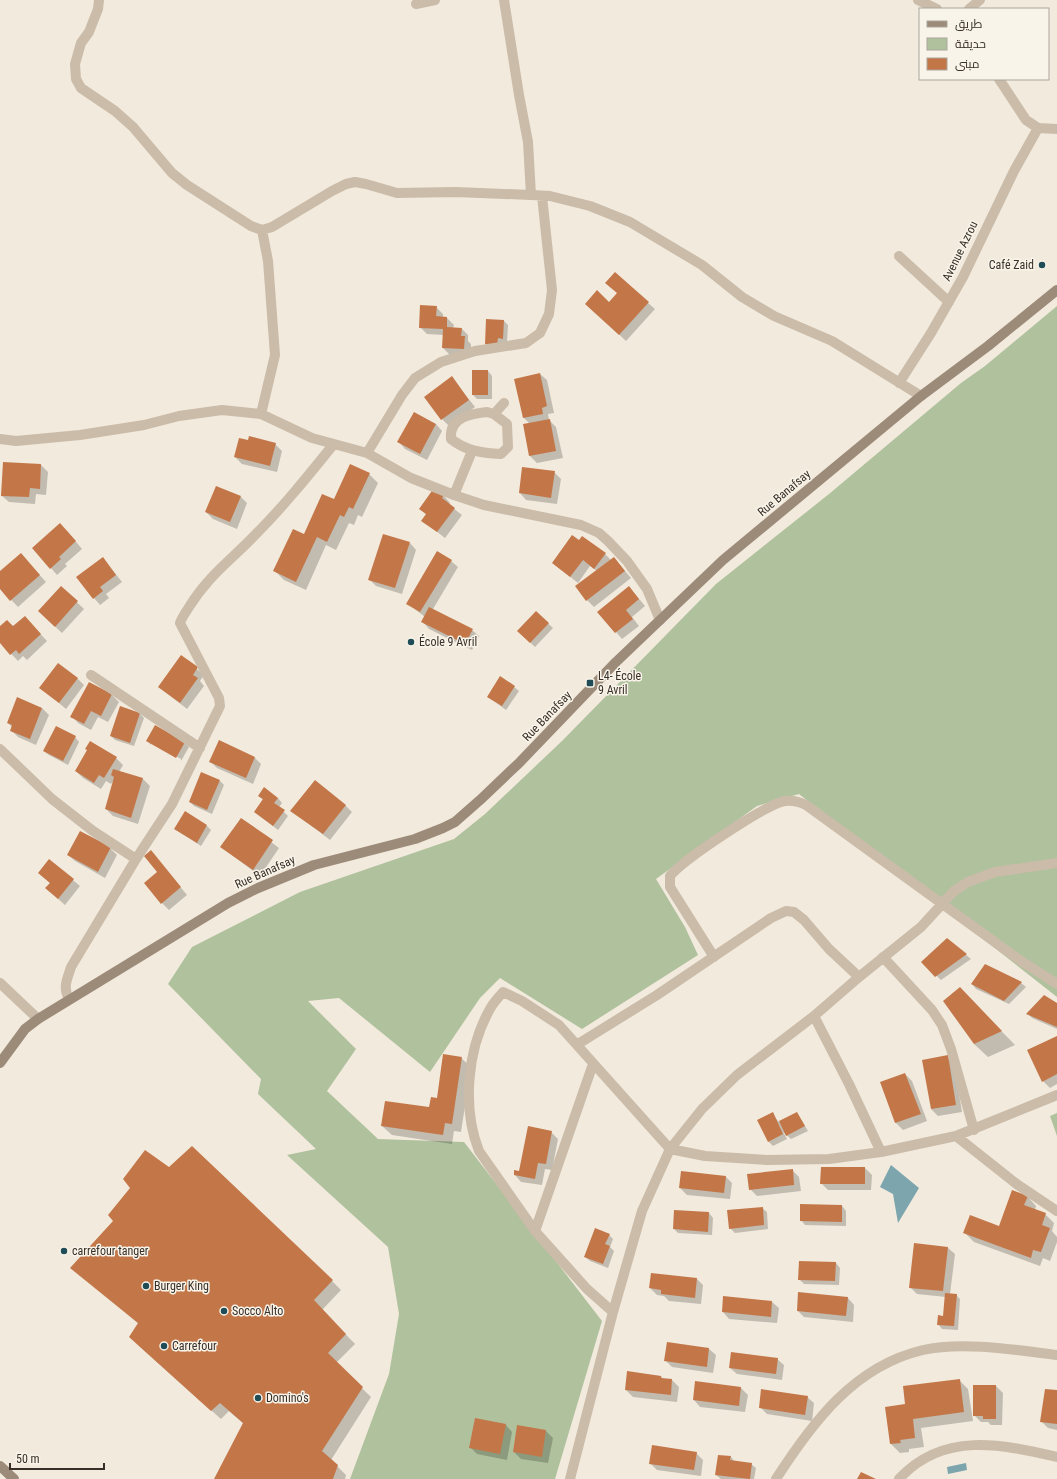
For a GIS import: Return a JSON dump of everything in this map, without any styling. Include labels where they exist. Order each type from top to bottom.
[{"type":"main road","name":"Rue Banafsay","points":[[0,1063],[25,1029],[38,1019],[69,998],[228,904],[258,888],[314,865],[415,838],[455,822],[520,762],[616,662],[723,560],[921,396],[988,346],[1057,290]]},
{"type":"main road","points":[[0,1466],[14,1479]]},
{"type":"street","points":[[100,0],[89,32],[81,43],[75,64],[76,79],[81,88],[115,111],[133,127],[172,173],[187,185],[214,201],[239,220],[262,230],[272,227],[332,191],[346,184],[355,182],[405,193],[456,192],[531,195],[590,206],[630,222],[702,265],[748,301],[774,316],[832,341],[921,396]]},
{"type":"street","points":[[416,4],[435,0]]},
{"type":"street","points":[[504,0],[528,142],[531,195]]},
{"type":"street","points":[[918,0],[935,8]]},
{"type":"street","points":[[970,8],[980,0]]},
{"type":"street","points":[[1000,80],[1026,120],[1038,128],[1057,129]]},
{"type":"street","name":"Avenue Azrou","points":[[899,383],[963,277],[1014,171],[1038,128]]},
{"type":"street","points":[[366,453],[402,395],[415,378],[441,362],[475,351],[526,343],[540,333],[549,314],[552,290],[542,196]]},
{"type":"street","points":[[261,414],[275,355],[268,262],[262,230]]},
{"type":"street","points":[[899,256],[949,302]]},
{"type":"street","points":[[494,414],[504,403]]},
{"type":"street","points":[[0,439],[16,441],[80,435],[222,410],[261,414],[312,438],[366,453],[411,478],[454,495],[484,505],[581,525],[608,541],[626,561],[647,589],[660,620]]},
{"type":"street","points":[[487,412],[494,414],[507,424],[508,447],[501,454],[472,451],[451,439],[452,427],[457,421],[474,414],[487,412]]},
{"type":"street","points":[[69,998],[66,985],[71,967],[120,889],[136,859],[172,804],[218,712],[221,703],[180,623],[182,617],[201,588],[226,561],[254,536],[285,504],[333,445]]},
{"type":"street","points":[[454,495],[472,451]]},
{"type":"street","points":[[91,675],[200,748]]},
{"type":"street","points":[[0,750],[52,799],[93,831],[136,859]]},
{"type":"street","points":[[714,957],[670,887],[670,876],[716,840],[764,811],[786,801],[798,801],[806,805],[1021,961],[1057,984]]},
{"type":"street","points":[[570,1479],[613,1312],[642,1211],[670,1149],[702,1109],[737,1074],[814,1016],[858,977],[921,927],[954,891],[968,882],[995,872],[1057,864]]},
{"type":"street","points":[[578,1044],[658,995],[771,918],[786,911],[791,911],[804,920],[829,950],[858,977]]},
{"type":"street","points":[[883,957],[932,1010],[942,1025],[951,1048],[974,1130]]},
{"type":"street","points":[[0,983],[38,1019]]},
{"type":"street","points":[[613,1312],[587,1289],[535,1231],[479,1151],[474,1140],[469,1119],[468,1099],[472,1063],[490,1008],[504,992],[548,1016],[578,1044],[593,1064],[670,1149],[705,1156],[767,1160],[829,1159],[881,1152],[956,1136],[1057,1096]]},
{"type":"street","points":[[814,1016],[849,1084],[881,1152]]},
{"type":"street","points":[[535,1231],[593,1064]]},
{"type":"street","points":[[956,1136],[1028,1192],[1057,1211]]},
{"type":"street","points":[[776,1479],[791,1456],[828,1407],[853,1383],[885,1363],[924,1350],[946,1348],[978,1348],[1057,1355]]},
{"type":"street","points":[[899,1479],[911,1467],[930,1455],[970,1444],[1014,1447],[1057,1457]]},
{"type":"green space","points":[[1057,306],[1057,997],[799,794],[757,806],[656,879],[685,927],[698,955],[582,1029],[500,978],[480,998],[430,1072],[339,998],[308,1001],[356,1049],[327,1091],[378,1139],[464,1142],[602,1321],[555,1479],[350,1479],[389,1374],[399,1314],[388,1247],[287,1155],[316,1149],[258,1094],[261,1079],[168,984],[192,947],[300,892],[454,839],[485,814],[562,741],[716,584],[829,494],[961,383],[985,366]]},
{"type":"green space","points":[[1057,1113],[1057,1136],[1050,1116]]},
{"type":"water","points":[[891,1165],[919,1188],[898,1223],[893,1194],[880,1187]]},
{"type":"water","points":[[966,1463],[967,1470],[948,1474],[947,1467]]},
{"type":"building","points":[[615,272],[649,302],[619,335],[585,304],[597,290],[609,302],[617,293],[605,283]]},
{"type":"building","points":[[420,305],[437,306],[436,316],[447,317],[447,327],[462,328],[461,336],[465,336],[464,349],[442,348],[443,329],[419,328]]},
{"type":"building","points":[[486,319],[504,320],[503,339],[498,338],[497,345],[485,344]]},
{"type":"building","points":[[472,370],[488,370],[488,395],[472,395]]},
{"type":"building","points":[[540,373],[547,406],[542,408],[543,414],[523,418],[514,379]]},
{"type":"building","points":[[452,376],[469,400],[441,420],[424,397]]},
{"type":"building","points":[[414,412],[436,424],[420,454],[397,442]]},
{"type":"building","points":[[550,419],[556,451],[529,456],[523,424]]},
{"type":"building","points":[[249,436],[276,443],[270,466],[234,457],[239,438],[248,440]]},
{"type":"building","points":[[3,462],[41,464],[40,489],[30,488],[29,497],[1,496]]},
{"type":"building","points":[[350,464],[370,473],[353,509],[349,507],[344,517],[340,515],[327,542],[317,537],[296,582],[273,571],[293,529],[304,534],[322,494],[334,499]]},
{"type":"building","points":[[522,467],[555,471],[551,498],[519,493]]},
{"type":"building","points":[[216,486],[241,496],[230,522],[205,512]]},
{"type":"building","points":[[434,488],[444,495],[442,498],[455,508],[437,532],[421,521],[426,514],[419,509]]},
{"type":"building","points":[[60,523],[76,541],[59,557],[61,559],[50,569],[32,548]]},
{"type":"building","points":[[383,534],[410,542],[395,588],[368,580]]},
{"type":"building","points":[[572,535],[579,540],[582,536],[606,553],[594,569],[583,560],[570,577],[552,563]]},
{"type":"building","points":[[437,551],[452,560],[420,612],[406,604]]},
{"type":"building","points":[[21,553],[40,575],[10,601],[0,589],[0,571]]},
{"type":"building","points":[[103,557],[116,575],[100,587],[103,591],[93,599],[76,577]]},
{"type":"building","points":[[614,557],[625,571],[586,601],[575,586]]},
{"type":"building","points":[[61,586],[78,601],[55,627],[38,611]]},
{"type":"building","points":[[629,586],[639,599],[626,610],[633,619],[615,633],[597,612]]},
{"type":"building","points":[[429,607],[473,629],[465,644],[421,622]]},
{"type":"building","points":[[536,611],[549,623],[530,643],[517,631]]},
{"type":"building","points":[[25,616],[41,634],[19,654],[16,650],[10,655],[0,643],[0,626],[7,620],[13,626]]},
{"type":"building","points":[[181,655],[198,667],[193,675],[198,678],[180,703],[158,687]]},
{"type":"building","points":[[58,663],[78,678],[59,703],[39,688]]},
{"type":"building","points":[[500,676],[515,686],[502,706],[487,697]]},
{"type":"building","points":[[89,682],[112,694],[101,716],[91,711],[84,724],[70,717]]},
{"type":"building","points":[[17,697],[42,708],[30,739],[10,731],[12,725],[7,723]]},
{"type":"building","points":[[120,706],[140,713],[130,743],[110,736]]},
{"type":"building","points":[[155,725],[185,742],[176,758],[146,741]]},
{"type":"building","points":[[56,726],[76,736],[63,761],[43,751]]},
{"type":"building","points":[[219,740],[255,757],[246,778],[209,762]]},
{"type":"building","points":[[90,741],[117,757],[104,778],[99,775],[94,783],[75,771],[87,750],[85,749]]},
{"type":"building","points":[[113,769],[143,778],[131,818],[105,809],[114,777],[111,775]]},
{"type":"building","points":[[201,772],[220,780],[207,810],[189,802]]},
{"type":"building","points":[[315,780],[346,805],[323,834],[290,811]]},
{"type":"building","points":[[264,787],[278,798],[274,803],[285,810],[273,826],[254,812],[263,799],[258,796]]},
{"type":"building","points":[[185,811],[207,825],[197,843],[174,829]]},
{"type":"building","points":[[241,818],[273,840],[253,870],[220,847]]},
{"type":"building","points":[[80,831],[111,847],[98,872],[67,855]]},
{"type":"building","points":[[151,850],[181,887],[161,904],[144,883],[157,872],[144,856]]},
{"type":"building","points":[[49,859],[74,879],[58,899],[45,888],[50,883],[38,873]]},
{"type":"building","points":[[947,938],[967,954],[935,977],[921,962]]},
{"type":"building","points":[[985,964],[1022,982],[1004,1001],[971,984]]},
{"type":"building","points":[[960,987],[1002,1031],[974,1044],[943,1001]]},
{"type":"building","points":[[1044,995],[1057,1003],[1057,1027],[1026,1014]]},
{"type":"building","points":[[1057,1036],[1057,1074],[1042,1082],[1027,1050]]},
{"type":"building","points":[[443,1054],[462,1057],[452,1124],[445,1123],[443,1135],[381,1126],[385,1101],[429,1107],[431,1097],[437,1098]]},
{"type":"building","points":[[948,1055],[956,1105],[931,1109],[922,1060]]},
{"type":"building","points":[[905,1073],[921,1114],[895,1123],[880,1082]]},
{"type":"building","points":[[773,1112],[783,1134],[768,1142],[757,1120]]},
{"type":"building","points":[[797,1112],[805,1126],[786,1136],[779,1121]]},
{"type":"building","points":[[528,1126],[552,1131],[546,1164],[538,1163],[535,1179],[514,1175],[514,1170],[519,1171]]},
{"type":"building","name":"Socco Alto","points":[[192,1146],[333,1280],[314,1300],[346,1334],[328,1353],[363,1387],[322,1451],[338,1465],[333,1479],[214,1479],[243,1423],[220,1403],[211,1411],[129,1337],[138,1323],[70,1268],[113,1221],[108,1215],[130,1188],[123,1179],[145,1150],[169,1167]]},
{"type":"building","points":[[821,1167],[865,1167],[865,1184],[820,1184]]},
{"type":"building","points":[[793,1169],[794,1185],[749,1190],[747,1174]]},
{"type":"building","points":[[681,1171],[726,1176],[724,1193],[679,1188]]},
{"type":"building","points":[[1012,1190],[1028,1196],[1024,1205],[1046,1213],[1042,1225],[1050,1228],[1041,1252],[1033,1250],[1031,1258],[963,1233],[970,1215],[999,1226]]},
{"type":"building","points":[[800,1204],[842,1205],[842,1222],[800,1221]]},
{"type":"building","points":[[763,1207],[764,1225],[729,1229],[727,1210]]},
{"type":"building","points":[[674,1210],[709,1212],[708,1232],[673,1229]]},
{"type":"building","points":[[595,1228],[610,1234],[605,1244],[610,1246],[603,1264],[584,1257]]},
{"type":"building","points":[[914,1243],[948,1247],[943,1291],[909,1288]]},
{"type":"building","points":[[799,1261],[836,1262],[835,1281],[798,1280]]},
{"type":"building","points":[[651,1273],[697,1278],[695,1298],[661,1294],[661,1290],[649,1288]]},
{"type":"building","points":[[798,1292],[848,1297],[846,1316],[797,1311]]},
{"type":"building","points":[[945,1293],[957,1294],[954,1326],[937,1325],[938,1315],[943,1316]]},
{"type":"building","points":[[723,1296],[772,1301],[771,1317],[722,1312]]},
{"type":"building","points":[[667,1342],[709,1348],[707,1367],[664,1361]]},
{"type":"building","points":[[731,1352],[778,1358],[776,1374],[729,1368]]},
{"type":"building","points":[[627,1371],[672,1379],[671,1395],[625,1390]]},
{"type":"building","points":[[960,1379],[964,1412],[913,1419],[915,1438],[900,1440],[901,1443],[890,1444],[885,1407],[905,1404],[903,1386]]},
{"type":"building","points":[[695,1381],[741,1387],[739,1406],[693,1400]]},
{"type":"building","points":[[973,1385],[996,1385],[996,1419],[983,1419],[983,1416],[973,1416]]},
{"type":"building","points":[[761,1389],[808,1396],[805,1415],[759,1408]]},
{"type":"building","points":[[1045,1389],[1057,1390],[1057,1424],[1040,1422]]},
{"type":"building","points":[[475,1418],[506,1424],[500,1454],[469,1448]]},
{"type":"building","points":[[517,1425],[546,1430],[542,1457],[513,1452]]},
{"type":"building","points":[[652,1445],[697,1452],[694,1470],[649,1464]]},
{"type":"building","points":[[718,1455],[731,1456],[730,1460],[752,1463],[750,1479],[715,1475]]},
{"type":"building","points":[[861,1472],[876,1479],[857,1479]]},
{"type":"place","name":"Café Zaid","points":[[1042,265]]},
{"type":"place","name":"École 9 Avril","points":[[411,642]]},
{"type":"place","name":"L4- École 9 Avril","points":[[590,683]]},
{"type":"place","name":"carrefour tanger","points":[[64,1251]]},
{"type":"place","name":"Burger King","points":[[146,1286]]},
{"type":"place","name":"Socco Alto","points":[[224,1311]]},
{"type":"place","name":"Carrefour","points":[[164,1346]]},
{"type":"place","name":"Domino's","points":[[258,1398]]}]
